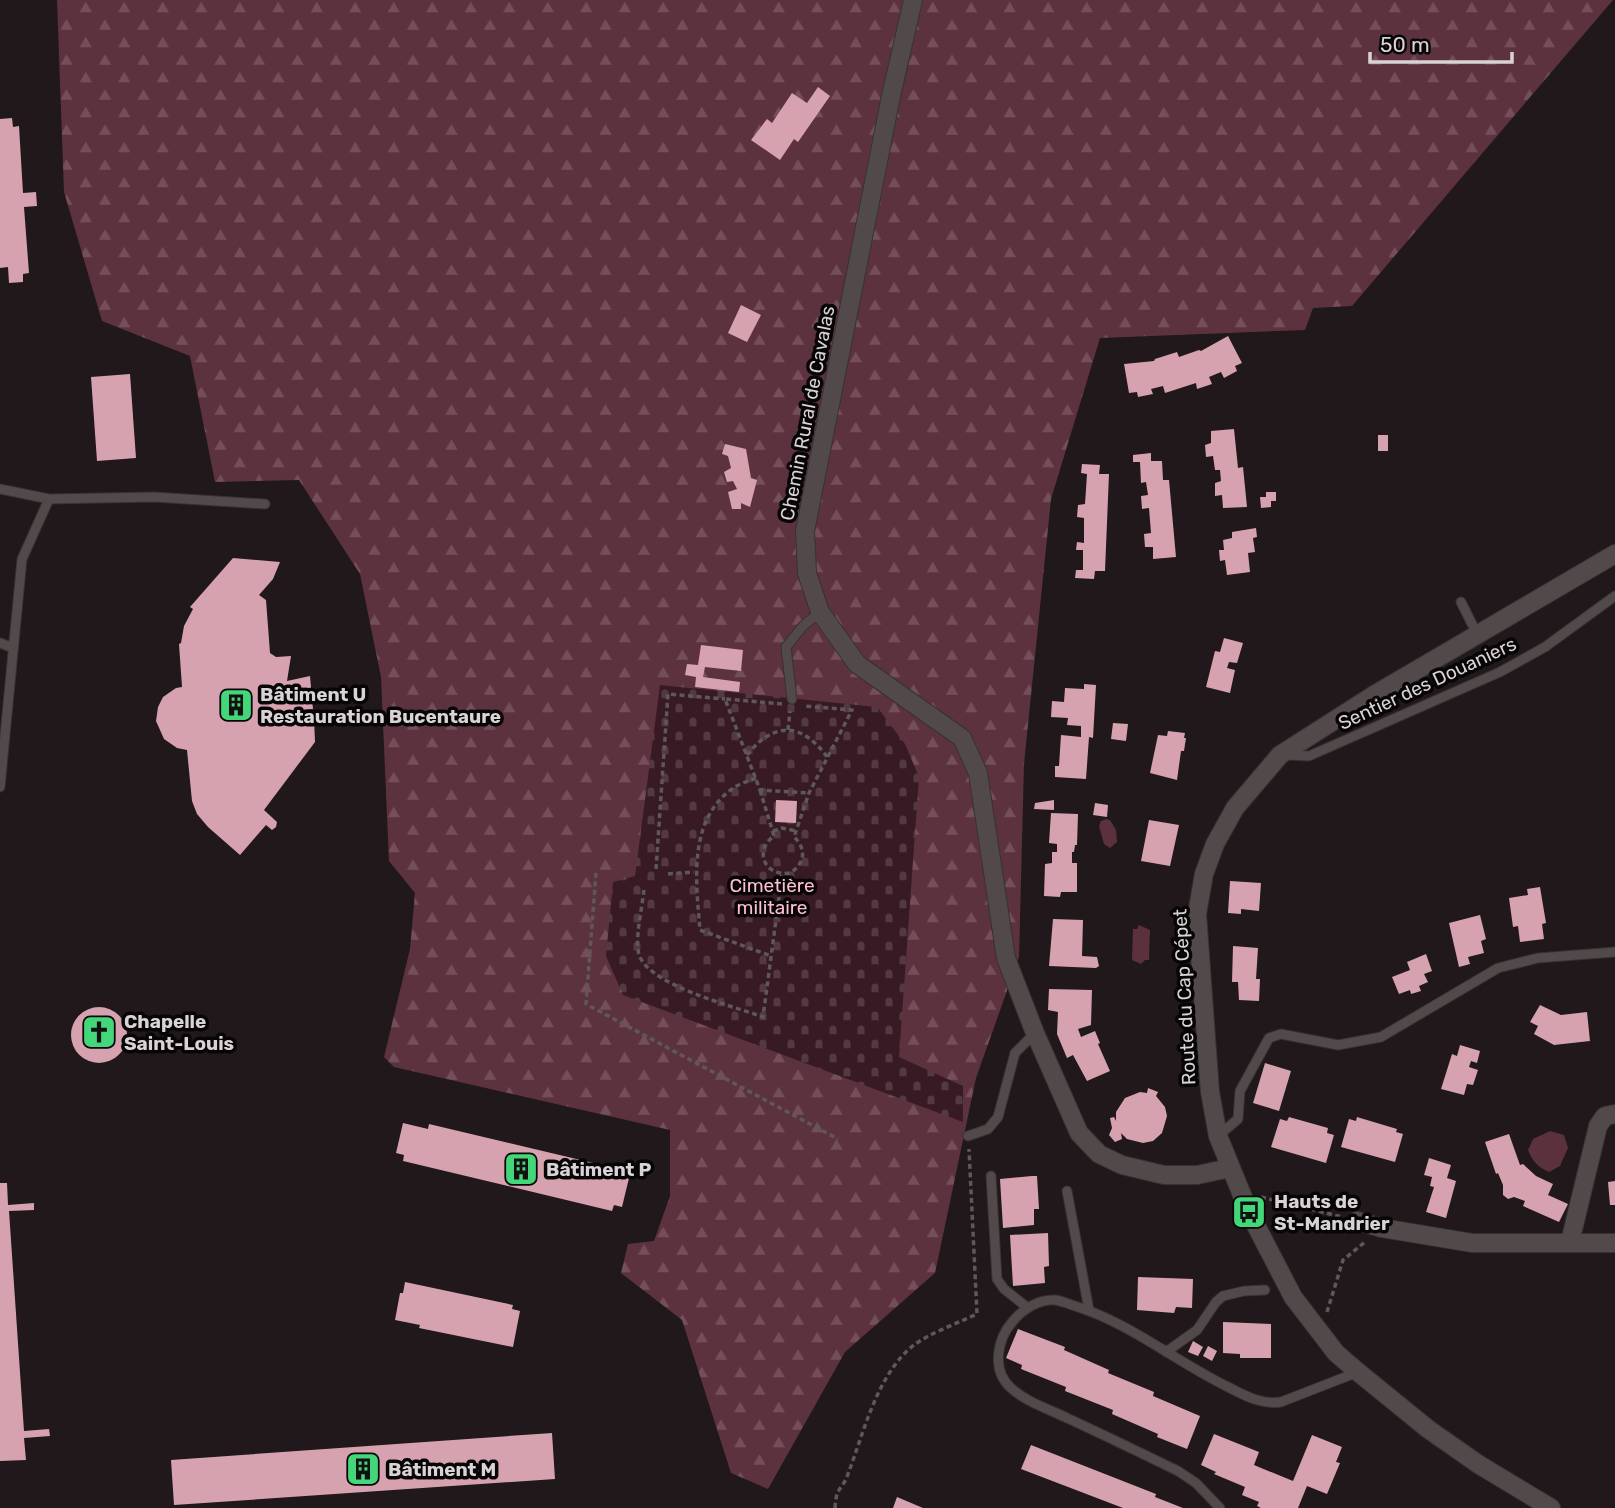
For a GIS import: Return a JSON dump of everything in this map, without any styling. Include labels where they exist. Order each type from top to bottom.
[{"type":"street","name":"Chemin Rural de Cavalas","points":[[913,0],[891,96],[805,531],[807,573],[820,612],[857,664],[962,738],[978,773],[1006,958],[1035,1033],[1079,1133],[1099,1154],[1122,1165],[1164,1175],[1197,1175],[1230,1168]]},
{"type":"street","name":"Route du Cap Cépet","points":[[1551,1508],[1468,1457],[1358,1373],[1336,1353],[1293,1297],[1254,1223],[1218,1136],[1210,1092],[1197,914],[1204,874],[1214,844],[1235,807],[1280,755],[1477,634],[1615,554]]},
{"type":"street","points":[[1570,1242],[1598,1126],[1605,1116],[1615,1114]]},
{"type":"street","points":[[1357,1221],[1382,1228],[1472,1243],[1615,1243]]},
{"type":"lane","points":[[0,489],[49,499],[154,498],[265,504]]},
{"type":"lane","points":[[0,786],[22,559],[49,499]]},
{"type":"lane","name":"Sentier des Douaniers","points":[[1280,755],[1309,756],[1500,672],[1545,647],[1615,596]]},
{"type":"lane","points":[[1461,602],[1477,634]]},
{"type":"lane","points":[[792,702],[786,647],[803,626],[820,612]]},
{"type":"lane","points":[[0,643],[13,648]]},
{"type":"lane","points":[[1218,1136],[1238,1119],[1240,1091],[1269,1038],[1281,1034],[1338,1045],[1381,1037],[1498,968],[1538,958],[1615,952]]},
{"type":"lane","points":[[968,1136],[988,1129],[998,1117],[1015,1053],[1035,1033]]},
{"type":"lane","points":[[991,1176],[997,1279],[1004,1289],[1028,1308]]},
{"type":"lane","points":[[1067,1191],[1088,1310]]},
{"type":"lane","points":[[1166,1352],[1196,1331],[1216,1301],[1223,1296],[1265,1290]]},
{"type":"lane","points":[[1220,1508],[1196,1483],[1178,1471],[1010,1388],[998,1365],[998,1353],[1009,1325],[1037,1303],[1056,1300],[1088,1310],[1123,1326],[1241,1394],[1269,1404],[1358,1373]]},
{"type":"path","points":[[656,869],[668,694],[792,702]]},
{"type":"path","points":[[725,699],[756,778],[773,831],[774,836],[765,845],[763,859],[770,870],[782,874],[790,873],[801,863],[803,848],[794,837],[809,793],[852,710],[803,706]]},
{"type":"path","points":[[747,755],[757,742],[772,732],[789,730],[806,735],[818,744],[828,758]]},
{"type":"path","points":[[756,778],[735,787],[719,802],[708,820],[697,849],[695,872],[700,930],[771,957]]},
{"type":"path","points":[[760,790],[809,793]]},
{"type":"path","points":[[773,831],[782,828],[796,831]]},
{"type":"path","points":[[668,874],[695,872]]},
{"type":"path","points":[[596,873],[586,1004],[838,1139]]},
{"type":"path","points":[[644,890],[638,951],[645,967],[663,981],[763,1017],[782,874]]},
{"type":"path","points":[[835,1508],[836,1493],[846,1480],[878,1395],[893,1368],[914,1344],[977,1314],[968,1136]]},
{"type":"path","points":[[1240,1191],[1357,1221]]},
{"type":"path","points":[[1320,1334],[1343,1260],[1382,1228]]},
{"type":"green space","points":[[57,0],[1613,0],[1352,306],[1313,308],[1305,330],[1100,338],[1051,499],[1024,764],[1019,957],[976,1078],[935,1273],[845,1352],[768,1489],[731,1473],[682,1320],[621,1273],[628,1244],[654,1241],[670,1196],[670,1130],[394,1067],[384,1057],[410,949],[415,893],[389,861],[381,677],[360,574],[299,480],[215,482],[190,356],[102,321],[64,192]]},
{"type":"green space","name":"Cimetière militaire","points":[[660,685],[877,707],[905,744],[919,777],[899,1057],[963,1086],[963,1122],[623,995],[606,956],[613,882],[635,876]]},
{"type":"shaded area","points":[[1110,820],[1116,830],[1117,842],[1110,848],[1104,844],[1099,826],[1101,821]]},
{"type":"shaded area","points":[[1139,925],[1150,930],[1149,960],[1141,964],[1132,960],[1133,929],[1137,929]]},
{"type":"shaded area","points":[[1550,1131],[1564,1135],[1568,1148],[1560,1166],[1549,1172],[1536,1164],[1528,1150],[1533,1139]]},
{"type":"building","points":[[818,87],[830,96],[798,142],[794,139],[780,160],[751,140],[767,119],[772,123],[792,93],[807,103]]},
{"type":"building","points":[[12,118],[13,127],[19,126],[23,193],[36,192],[37,206],[24,207],[29,273],[23,274],[23,282],[9,283],[8,267],[0,268],[0,119]]},
{"type":"building","points":[[741,305],[761,315],[747,342],[728,333]]},
{"type":"building","points":[[1228,336],[1242,363],[1235,366],[1237,371],[1224,378],[1221,372],[1209,377],[1212,384],[1197,389],[1196,383],[1165,393],[1163,386],[1151,389],[1153,394],[1138,397],[1137,392],[1129,393],[1124,364],[1154,361],[1177,352],[1179,357],[1201,351]]},
{"type":"building","points":[[130,374],[136,458],[97,461],[91,377]]},
{"type":"building","points":[[1234,429],[1238,468],[1243,467],[1247,507],[1223,508],[1222,495],[1215,496],[1215,483],[1221,481],[1220,470],[1215,470],[1213,456],[1206,457],[1205,445],[1211,443],[1211,431]]},
{"type":"building","points":[[1378,435],[1388,435],[1388,451],[1378,451]]},
{"type":"building","points":[[725,444],[746,449],[751,478],[757,480],[750,507],[741,503],[741,509],[732,509],[728,492],[737,489],[733,481],[727,482],[724,472],[731,468],[728,456],[722,454]]},
{"type":"building","points":[[1151,453],[1151,461],[1162,461],[1163,480],[1169,480],[1176,557],[1153,559],[1153,547],[1145,547],[1144,534],[1151,533],[1149,508],[1142,509],[1141,496],[1148,495],[1146,482],[1141,483],[1140,462],[1133,462],[1133,455]]},
{"type":"building","points":[[1082,464],[1100,465],[1099,474],[1109,474],[1105,571],[1095,571],[1094,579],[1075,578],[1076,570],[1083,570],[1083,550],[1076,550],[1077,542],[1084,543],[1084,518],[1077,517],[1078,505],[1085,504],[1087,474],[1081,473]]},
{"type":"building","points":[[1266,492],[1276,492],[1276,501],[1271,501],[1271,507],[1261,508],[1260,497],[1266,497]]},
{"type":"building","points":[[1256,528],[1257,537],[1253,538],[1255,552],[1248,553],[1250,572],[1227,575],[1225,560],[1220,561],[1219,550],[1224,550],[1223,540],[1232,538],[1232,532]]},
{"type":"building","name":"Bâtiment U Restauration Bucentaure","points":[[233,558],[280,562],[273,579],[259,595],[266,600],[270,653],[276,657],[291,656],[287,681],[310,676],[313,709],[295,710],[296,720],[314,719],[315,742],[264,810],[277,822],[276,827],[272,830],[266,825],[240,855],[197,814],[192,801],[187,750],[177,748],[164,739],[156,721],[163,697],[182,687],[179,644],[193,609],[190,607]]},
{"type":"building","points":[[1224,638],[1243,643],[1237,663],[1229,662],[1227,668],[1235,670],[1230,693],[1206,687],[1215,651],[1220,652]]},
{"type":"building","points":[[701,645],[743,650],[741,671],[705,667],[703,677],[740,682],[739,692],[695,687],[696,677],[685,675],[687,664],[698,665]]},
{"type":"building","points":[[1084,684],[1096,685],[1093,738],[1089,737],[1086,779],[1055,777],[1055,766],[1059,766],[1061,735],[1081,737],[1081,726],[1067,725],[1068,718],[1051,717],[1052,701],[1064,702],[1065,688],[1084,689]]},
{"type":"building","points":[[1113,723],[1128,724],[1126,741],[1111,739]]},
{"type":"building","points":[[1168,731],[1185,733],[1186,738],[1184,751],[1181,751],[1177,780],[1150,773],[1158,735],[1167,736]]},
{"type":"building","points":[[776,800],[797,801],[796,823],[775,822]]},
{"type":"building","points":[[1054,800],[1054,810],[1034,809],[1035,803]]},
{"type":"building","points":[[1095,803],[1108,805],[1107,817],[1093,815]]},
{"type":"building","points":[[1051,813],[1078,814],[1077,845],[1072,852],[1072,863],[1077,863],[1077,892],[1061,892],[1060,897],[1044,896],[1045,864],[1052,863],[1052,852],[1057,852],[1057,844],[1049,843]]},
{"type":"building","points":[[1149,820],[1179,825],[1170,866],[1141,861]]},
{"type":"building","points":[[1230,881],[1261,883],[1259,911],[1241,909],[1241,914],[1228,913]]},
{"type":"building","points":[[1540,887],[1546,923],[1542,924],[1544,939],[1520,942],[1518,926],[1513,927],[1509,898],[1528,895],[1527,889]]},
{"type":"building","points":[[1480,915],[1486,939],[1481,941],[1484,953],[1468,957],[1470,964],[1459,967],[1449,923]]},
{"type":"building","points":[[1053,919],[1083,920],[1082,956],[1097,957],[1099,966],[1049,966]]},
{"type":"building","points":[[1233,946],[1258,948],[1256,979],[1260,979],[1259,1001],[1239,1000],[1238,982],[1232,982]]},
{"type":"building","points":[[1426,954],[1432,971],[1424,974],[1428,982],[1419,986],[1421,991],[1411,994],[1410,990],[1399,994],[1392,977],[1410,970],[1407,962]]},
{"type":"building","points":[[1049,989],[1092,990],[1091,1025],[1078,1029],[1081,1037],[1095,1031],[1110,1071],[1087,1081],[1073,1055],[1067,1058],[1057,1034],[1058,1012],[1048,1010]]},
{"type":"building","points":[[1540,1005],[1561,1015],[1587,1012],[1590,1041],[1554,1045],[1534,1034],[1538,1026],[1530,1022]]},
{"type":"building","name":"Chapelle Saint-Louis","points":[[99,1007],[110,1009],[119,1015],[125,1024],[125,1046],[119,1055],[110,1061],[99,1063],[88,1061],[79,1055],[73,1046],[71,1035],[73,1024],[79,1015],[88,1009]]},
{"type":"building","points":[[1460,1045],[1480,1051],[1477,1063],[1471,1061],[1469,1067],[1478,1070],[1473,1085],[1467,1084],[1464,1095],[1441,1089],[1452,1054],[1457,1056]]},
{"type":"building","points":[[1265,1063],[1291,1071],[1279,1111],[1253,1103]]},
{"type":"building","points":[[1148,1088],[1158,1092],[1156,1096],[1165,1107],[1167,1116],[1162,1133],[1153,1141],[1143,1143],[1127,1139],[1121,1133],[1122,1139],[1115,1142],[1109,1135],[1112,1128],[1110,1118],[1114,1117],[1116,1121],[1116,1112],[1125,1098],[1140,1092],[1147,1093]]},
{"type":"building","points":[[1289,1117],[1328,1128],[1327,1133],[1334,1135],[1326,1163],[1271,1147],[1280,1119],[1287,1121]]},
{"type":"building","points":[[1357,1117],[1397,1129],[1396,1132],[1403,1134],[1395,1162],[1341,1147],[1349,1119],[1356,1121]]},
{"type":"building","name":"Bâtiment P","points":[[403,1123],[428,1129],[429,1124],[606,1166],[605,1172],[629,1178],[622,1207],[614,1205],[612,1211],[403,1161],[404,1155],[396,1153]]},
{"type":"building","points":[[1509,1134],[1520,1165],[1523,1164],[1536,1176],[1553,1184],[1548,1195],[1568,1204],[1559,1222],[1523,1206],[1525,1201],[1514,1197],[1508,1199],[1503,1195],[1503,1185],[1498,1173],[1496,1174],[1485,1142]]},
{"type":"building","points":[[1429,1158],[1451,1165],[1447,1178],[1456,1181],[1446,1218],[1426,1212],[1434,1187],[1430,1186],[1432,1177],[1424,1175]]},
{"type":"building","points":[[1037,1176],[1039,1209],[1034,1209],[1034,1225],[1003,1228],[1000,1179]]},
{"type":"building","points":[[1615,1181],[1615,1205],[1610,1205],[1608,1182]]},
{"type":"building","points":[[0,1183],[7,1183],[8,1205],[34,1203],[34,1210],[9,1211],[24,1431],[49,1429],[50,1436],[24,1438],[26,1460],[0,1461]]},
{"type":"building","points":[[1048,1233],[1049,1266],[1044,1267],[1045,1283],[1013,1286],[1010,1235]]},
{"type":"building","points":[[1138,1277],[1193,1279],[1192,1308],[1176,1307],[1174,1313],[1137,1310]]},
{"type":"building","points":[[405,1282],[513,1305],[512,1309],[520,1311],[513,1347],[419,1328],[420,1325],[395,1320]]},
{"type":"building","points":[[1223,1322],[1271,1324],[1271,1358],[1240,1358],[1240,1354],[1223,1353]]},
{"type":"building","points":[[1018,1329],[1065,1347],[1064,1350],[1109,1370],[1108,1373],[1154,1392],[1153,1396],[1200,1416],[1187,1449],[1112,1414],[1113,1410],[1065,1391],[1066,1387],[1021,1369],[1022,1365],[1006,1358]]},
{"type":"building","points":[[1193,1341],[1203,1347],[1198,1356],[1188,1352]]},
{"type":"building","points":[[1208,1346],[1217,1351],[1212,1361],[1203,1356]]},
{"type":"building","name":"Bâtiment M","points":[[552,1433],[555,1479],[174,1505],[171,1460]]},
{"type":"building","points":[[1214,1434],[1259,1452],[1254,1465],[1293,1481],[1312,1435],[1342,1447],[1336,1462],[1340,1463],[1327,1494],[1307,1486],[1298,1508],[1261,1508],[1257,1506],[1259,1502],[1242,1495],[1245,1487],[1214,1474],[1216,1472],[1201,1465]]},
{"type":"building","points":[[1031,1445],[1156,1494],[1155,1497],[1183,1508],[1123,1508],[1021,1469]]},
{"type":"building","points":[[897,1497],[923,1508],[893,1508]]},
{"type":"place","name":"Bâtiment U Restauration Bucentaure","points":[[236,705]]},
{"type":"place","name":"Chapelle Saint-Louis","points":[[99,1032]]},
{"type":"place","name":"Bâtiment P","points":[[521,1169]]},
{"type":"place","name":"Hauts de St-Mandrier","points":[[1249,1212]]},
{"type":"place","name":"Bâtiment M","points":[[363,1469]]}]
